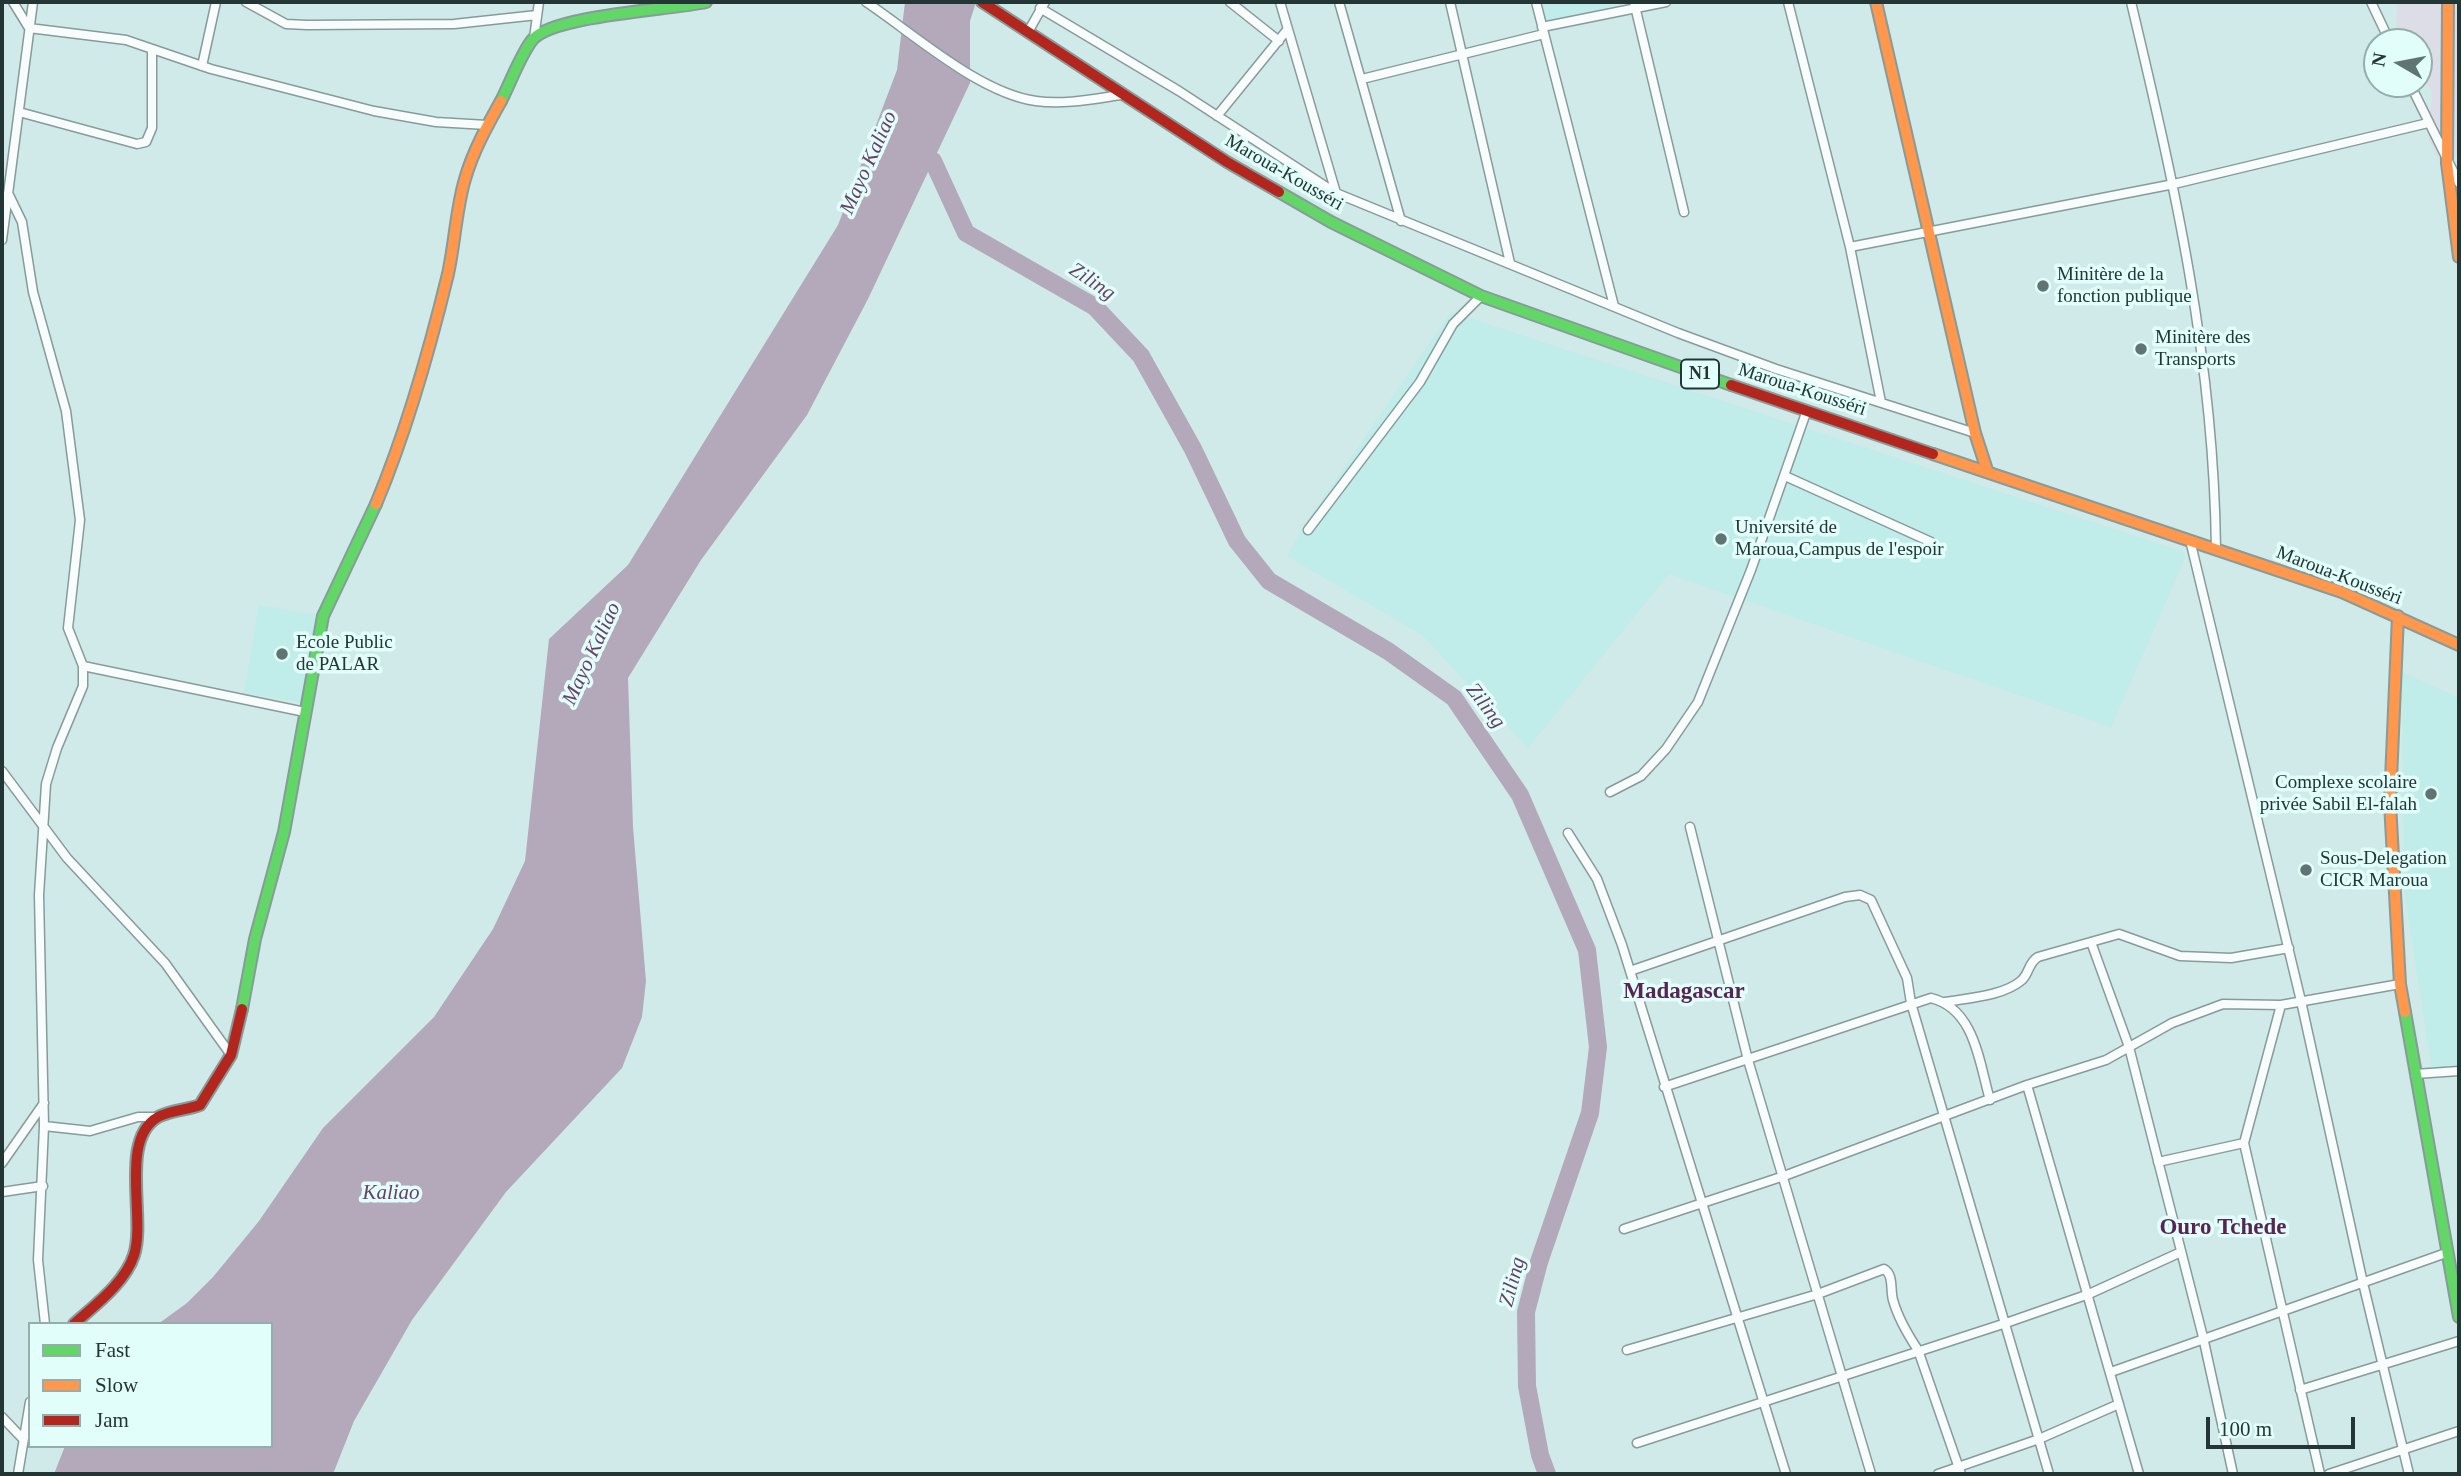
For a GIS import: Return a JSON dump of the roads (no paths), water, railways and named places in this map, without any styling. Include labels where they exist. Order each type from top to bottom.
[{"type":"main road","points":[[76,1322],[134,1258],[139,1140],[157,1117],[200,1105],[231,1055],[255,939],[284,832],[323,616],[354,555],[391,468],[433,334],[453,252],[464,181],[487,125],[534,38],[555,28],[616,14],[679,8],[706,2]]},
{"type":"main road","points":[[1877,2],[1975,433],[1987,470]]},
{"type":"main road","points":[[2448,2],[2447,163],[2459,257]]},
{"type":"main road","name":"Maroua-Kousséri","points":[[984,3],[1227,162],[1331,222],[1482,296],[2342,592],[2459,645]]},
{"type":"main road","points":[[2398,616],[2390,803],[2400,984],[2459,1317]]},
{"type":"street","points":[[13,2],[29,29]]},
{"type":"street","points":[[2,240],[33,2]]},
{"type":"street","points":[[202,66],[216,2]]},
{"type":"street","points":[[246,2],[286,24],[307,25],[454,24],[537,15]]},
{"type":"street","points":[[534,38],[538,2]]},
{"type":"street","points":[[866,2],[980,80],[1007,95],[1063,103],[1125,94]]},
{"type":"street","points":[[1230,2],[1279,41]]},
{"type":"street","points":[[1280,2],[1336,193]]},
{"type":"street","points":[[1339,2],[1401,220]]},
{"type":"street","points":[[1450,2],[1510,263]]},
{"type":"street","points":[[1536,2],[1614,306]]},
{"type":"street","points":[[1362,79],[1463,54],[1635,5],[1666,2]]},
{"type":"street","points":[[1788,2],[1850,247],[1881,402]]},
{"type":"street","points":[[2132,2],[2189,259],[2211,423],[2216,550]]},
{"type":"street","points":[[2371,2],[2383,28]]},
{"type":"street","points":[[1028,32],[1042,5],[1336,193],[1763,365],[1975,433]]},
{"type":"street","points":[[1635,5],[1684,212]]},
{"type":"street","points":[[29,29],[126,40],[202,66],[374,111],[436,122],[487,125]]},
{"type":"street","points":[[1217,116],[1287,30]]},
{"type":"street","points":[[19,113],[137,144],[146,142],[152,128],[152,49]]},
{"type":"street","points":[[2416,98],[2459,183]]},
{"type":"street","points":[[1850,247],[2174,184],[2428,123]]},
{"type":"street","points":[[8,194],[22,222],[33,292],[66,411],[80,520],[68,628],[83,666],[79,700],[57,748],[46,784],[39,906],[44,1125],[38,1260],[46,1322]]},
{"type":"street","points":[[1308,530],[1420,382],[1453,324],[1482,296]]},
{"type":"street","points":[[1610,792],[1641,776],[1666,749],[1698,702],[1785,477],[1807,410]]},
{"type":"street","points":[[1785,477],[1931,542]]},
{"type":"street","points":[[2190,540],[2289,948],[2363,1283],[2409,1474]]},
{"type":"street","points":[[83,666],[305,712]]},
{"type":"street","points":[[2,771],[43,828],[165,963],[231,1055]]},
{"type":"street","points":[[1690,827],[1748,1060],[1844,1375],[1871,1474]]},
{"type":"street","points":[[1568,833],[1597,879],[1630,971],[1700,1205],[1786,1474]]},
{"type":"street","points":[[1630,971],[1845,897],[1860,895],[1871,900],[1907,978],[1911,1003],[1943,1116],[2049,1474]]},
{"type":"street","points":[[1664,1087],[1911,1003],[1931,998],[1945,1002],[2005,989],[2022,980],[2031,961],[2038,957],[2119,934],[2170,954],[2231,958],[2289,948]]},
{"type":"street","points":[[2091,942],[2129,1047],[2203,1337],[2233,1474]]},
{"type":"street","points":[[1623,1228],[1784,1176],[2027,1085],[2106,1060],[2172,1023],[2222,1004],[2281,1004],[2400,984]]},
{"type":"street","points":[[1945,1002],[1970,1029],[1990,1100]]},
{"type":"street","points":[[2281,1004],[2244,1143],[2320,1474]]},
{"type":"street","points":[[2414,1074],[2459,1072]]},
{"type":"street","points":[[2027,1085],[2139,1474]]},
{"type":"street","points":[[2,1163],[44,1103]]},
{"type":"street","points":[[44,1125],[90,1130],[138,1117],[157,1117]]},
{"type":"street","points":[[2158,1162],[2244,1143]]},
{"type":"street","points":[[2,1192],[43,1186]]},
{"type":"street","points":[[1637,1443],[1764,1404],[2089,1294],[2181,1252]]},
{"type":"street","points":[[2111,1372],[2203,1337],[2446,1253]]},
{"type":"street","points":[[1627,1350],[1818,1294],[1878,1270],[1888,1271],[1893,1299],[1907,1334],[1918,1350],[1961,1471]]},
{"type":"street","points":[[2300,1390],[2459,1341]]},
{"type":"street","points":[[1938,1474],[1961,1471],[2119,1404]]},
{"type":"street","points":[[18,1474],[28,1411]]},
{"type":"street","points":[[2,1417],[22,1438]]},
{"type":"street","points":[[2329,1474],[2459,1431]]},
{"type":"water","name":"Kaliao","points":[[905,2],[976,2],[970,21],[970,83],[868,299],[807,415],[701,560],[628,678],[633,827],[646,981],[642,1017],[622,1068],[506,1192],[412,1320],[354,1421],[333,1474],[54,1474],[64,1448],[273,1448],[273,1322],[161,1322],[187,1303],[213,1277],[259,1221],[323,1128],[434,1017],[493,929],[525,861],[549,639],[628,565],[838,225],[897,70]]},
{"type":"waterway","name":"Ziling","points":[[933,161],[966,233],[1095,307],[1141,356],[1193,449],[1237,541],[1269,581],[1388,651],[1454,698],[1520,795],[1587,950],[1598,1047],[1590,1113],[1539,1262],[1526,1312],[1527,1386],[1540,1455],[1547,1474]]},
{"type":"place","name":"Minitère de la fonction publique","points":[[2043,286]]},
{"type":"place","name":"Minitère des Transports","points":[[2141,349]]},
{"type":"place","name":"Université de Maroua,Campus de l'espoir","points":[[1721,539]]},
{"type":"place","name":"Ecole Public de PALAR","points":[[282,654]]},
{"type":"place","name":"Complexe scolaire privée Sabil El-falah","points":[[2431,794]]},
{"type":"place","name":"Sous-Delegation CICR Maroua","points":[[2306,870]]},
{"type":"district","name":"Madagascar","points":[[1684,992]]},
{"type":"district","name":"Ouro Tchede","points":[[2223,1228]]},
{"type":"water label","name":"Mayo Kaliao","points":[[869,163]]},
{"type":"water label","name":"Mayo Kaliao","points":[[592,654]]}]
